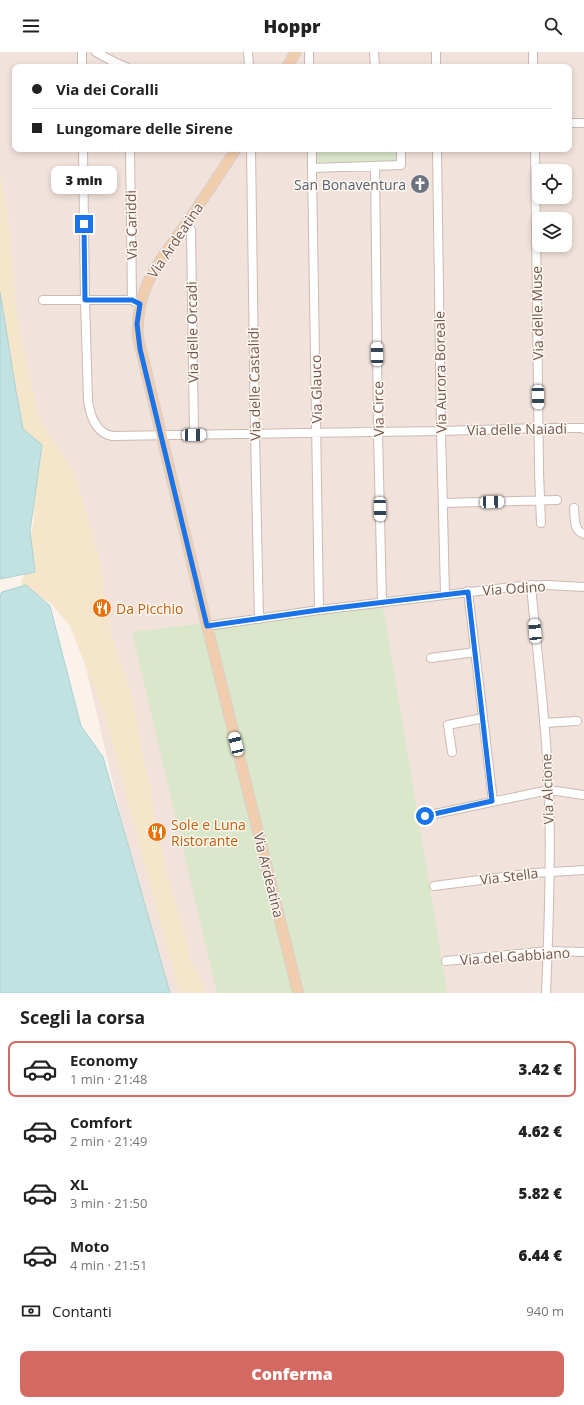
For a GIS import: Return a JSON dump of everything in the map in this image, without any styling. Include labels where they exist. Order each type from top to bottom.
[{"type":"main road","points":[[289,64],[296,52]]},
{"type":"main road","name":"Via Ardeatina","points":[[234,152],[161,258],[136,302],[137,324],[139,343],[161,435],[298,993]]},
{"type":"street","points":[[82,52],[82,64]]},
{"type":"street","points":[[96,52],[118,64]]},
{"type":"street","points":[[248,52],[249,64]]},
{"type":"street","points":[[309,52],[310,64]]},
{"type":"street","points":[[374,52],[375,64]]},
{"type":"street","points":[[436,52],[436,64]]},
{"type":"street","points":[[533,52],[533,64]]},
{"type":"street","points":[[572,123],[584,123]]},
{"type":"street","name":"Via delle Naiadi","points":[[83,152],[88,400],[96,425],[101,431],[110,436],[584,428]]},
{"type":"street","name":"Via Cariddi","points":[[130,152],[136,302]]},
{"type":"street","name":"Via delle Castalidi","points":[[250,152],[259,619]]},
{"type":"street","name":"Via Glauco","points":[[312,152],[319,610]]},
{"type":"street","points":[[312,168],[402,165],[401,152]]},
{"type":"street","name":"Via Aurora Boreale","points":[[437,152],[445,594]]},
{"type":"street","name":"Via delle Muse","points":[[535,152],[541,523]]},
{"type":"street","name":"Via Circe","points":[[375,167],[378,432],[382,602]]},
{"type":"street","name":"Via delle Orcadi","points":[[190,230],[194,435]]},
{"type":"street","points":[[43,300],[136,302]]},
{"type":"street","points":[[443,503],[556,500]]},
{"type":"street","points":[[574,508],[576,528],[584,534]]},
{"type":"street","name":"Via Odino","points":[[207,626],[445,594],[531,585],[584,587]]},
{"type":"street","name":"Via Alcione","points":[[531,585],[549,790],[548,951],[546,993]]},
{"type":"street","points":[[468,592],[492,801]]},
{"type":"street","points":[[431,658],[475,652]]},
{"type":"street","points":[[452,752],[448,725],[483,718]]},
{"type":"street","points":[[544,723],[576,721]]},
{"type":"street","points":[[425,816],[549,790],[584,795]]},
{"type":"street","name":"Via Stella","points":[[434,886],[549,871],[584,870]]},
{"type":"street","name":"Via del Gabbiano","points":[[446,961],[548,951],[584,952]]},
{"type":"shaded area","points":[[0,52],[584,52],[584,993],[162,993],[3,312],[16,307],[9,224],[0,175]]},
{"type":"green space","points":[[312,152],[401,152],[401,165],[312,168]]},
{"type":"green space","points":[[382,602],[447,992],[217,993],[132,632]]},
{"type":"sand","points":[[0,175],[9,224],[16,306],[27,368],[41,422],[74,472],[100,560],[111,633],[134,701],[144,762],[151,790],[156,828],[170,884],[184,929],[189,956],[204,985],[205,993],[179,993],[104,714],[70,626],[50,602],[25,593],[21,581],[24,576],[34,518],[28,459],[0,357]]},
{"type":"water","points":[[0,292],[23,429],[42,445],[30,531],[35,572],[0,579]]},
{"type":"water","points":[[26,585],[50,606],[81,726],[103,757],[170,993],[0,993],[0,595],[2,592]]},
{"type":"place","name":"San Bonaventura","points":[[420,184]]},
{"type":"place","name":"Da Picchio","points":[[102,608]]},
{"type":"place","name":"Sole e Luna Ristorante","points":[[157,832]]},
{"type":"route","points":[[84,224],[85,300],[132,300],[140,304],[137,324],[140,349],[207,626],[319,610],[468,592],[492,801],[425,816]]}]
